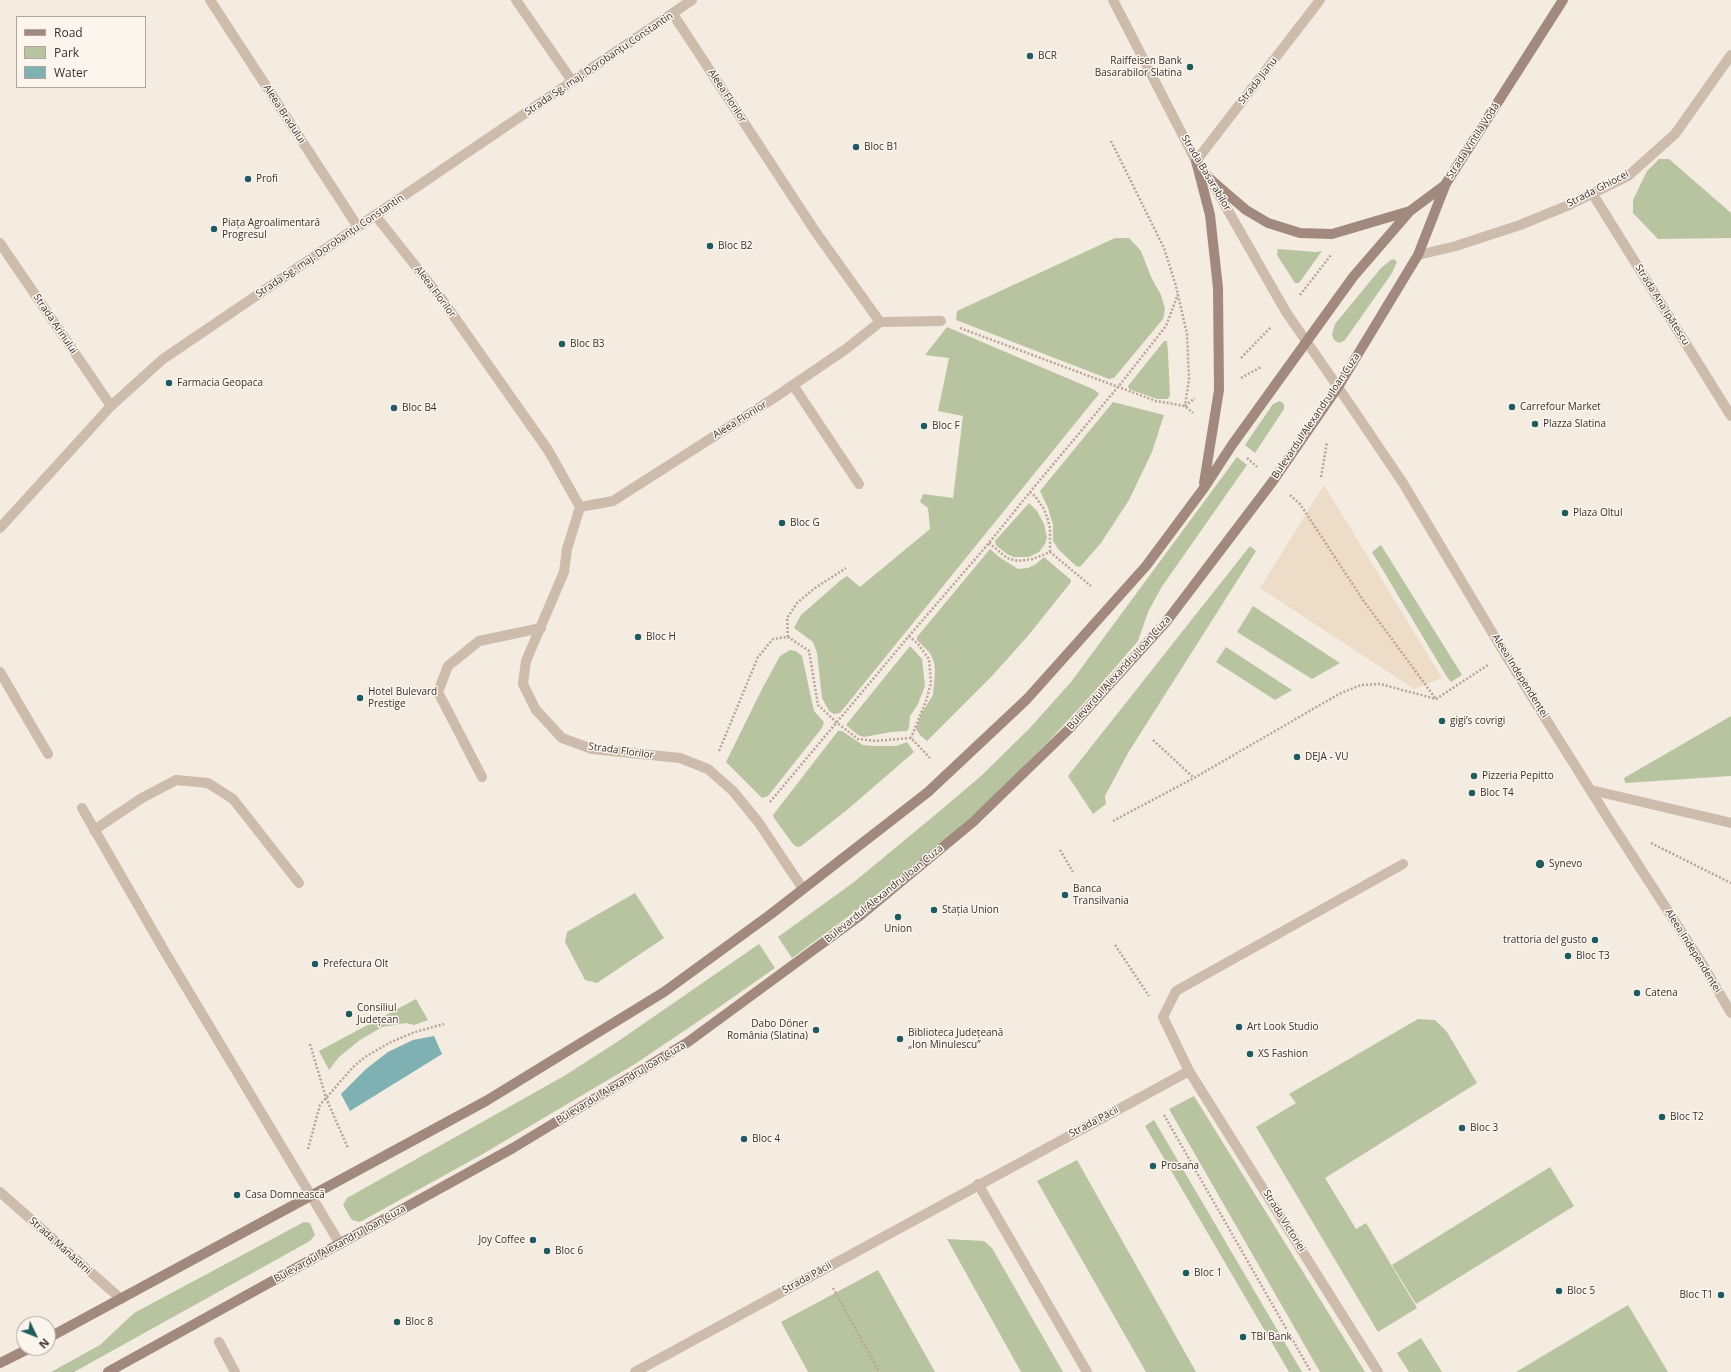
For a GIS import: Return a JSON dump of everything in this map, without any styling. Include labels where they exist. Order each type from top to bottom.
[{"type":"main road","name":"Strada Vintilă Vodă","points":[[1306,342],[1354,277],[1410,211],[1445,185],[1563,0]]},
{"type":"main road","points":[[1196,161],[1210,215],[1217,281],[1219,390],[1204,488]]},
{"type":"main road","points":[[1210,179],[1246,210],[1268,223],[1300,233],[1332,234],[1410,211]]},
{"type":"main road","name":"Bulevardul Alexandru Ioan Cuza","points":[[108,1372],[513,1148],[688,1042],[861,915],[973,822],[1069,729],[1166,622],[1292,456],[1338,387],[1418,254],[1445,185]]},
{"type":"main road","points":[[56,1334],[486,1101],[664,992],[803,889],[928,792],[1027,699],[1146,566],[1204,488],[1232,445],[1306,342]]},
{"type":"main road","points":[[0,1364],[16,1355]]},
{"type":"street","name":"Aleea Bradului","points":[[210,0],[358,227]]},
{"type":"street","points":[[516,0],[572,81]]},
{"type":"street","name":"Strada Sg. maj. Dorobanțu Constantin","points":[[0,528],[111,406],[163,359],[692,0]]},
{"type":"street","name":"Strada Basarabilor","points":[[1113,0],[1196,161],[1210,179],[1286,312],[1306,342]]},
{"type":"street","name":"Strada Jianu","points":[[1196,161],[1320,0]]},
{"type":"street","name":"Aleea Florilor","points":[[375,215],[440,298],[543,444],[580,507],[613,502],[793,385],[846,349],[880,322],[815,231],[673,14]]},
{"type":"street","name":"Strada Ghiocei","points":[[1418,254],[1456,246],[1520,225],[1592,194],[1628,176],[1675,134],[1731,55]]},
{"type":"street","name":"Strada Ana Ipătescu","points":[[1592,194],[1731,416]]},
{"type":"street","name":"Strada Arinului","points":[[0,243],[111,406]]},
{"type":"street","points":[[880,322],[941,321]]},
{"type":"street","name":"Aleea Independenței","points":[[1306,342],[1403,483],[1505,654],[1703,965],[1731,1013]]},
{"type":"street","points":[[793,385],[859,484]]},
{"type":"street","name":"Strada Florilor","points":[[580,507],[568,549],[564,572],[526,661],[523,684],[536,710],[562,738],[592,749],[680,758],[708,769],[733,791],[755,819],[803,889]]},
{"type":"street","points":[[482,777],[438,692],[448,666],[479,641],[541,628]]},
{"type":"street","points":[[0,672],[48,754]]},
{"type":"street","points":[[94,830],[142,798],[176,780],[208,783],[233,800],[299,883]]},
{"type":"street","points":[[1591,790],[1731,823]]},
{"type":"street","points":[[82,808],[165,952],[340,1244]]},
{"type":"street","points":[[1163,1016],[1176,991],[1403,864]]},
{"type":"street","name":"Strada Victoriei","points":[[1163,1016],[1189,1071],[1378,1372]]},
{"type":"street","name":"Strada Păcii","points":[[635,1372],[978,1184],[1189,1071]]},
{"type":"street","points":[[978,1184],[1087,1372]]},
{"type":"street","name":"Strada Mănăstirii","points":[[0,1192],[121,1299]]},
{"type":"street","points":[[219,1342],[235,1372]]},
{"type":"path","points":[[1111,141],[1164,248],[1178,294],[1187,334],[1189,379],[1184,406]]},
{"type":"path","points":[[755,819],[1118,388],[1166,326],[1178,294]]},
{"type":"path","points":[[941,321],[1118,388],[1156,401],[1184,406],[1219,390],[1266,364]]},
{"type":"path","points":[[1030,492],[1035,496],[1044,509],[1048,520],[1050,528],[1050,552]]},
{"type":"path","points":[[1300,504],[1363,600],[1436,698]]},
{"type":"path","points":[[989,543],[1007,558],[1018,561],[1033,559],[1050,552]]},
{"type":"path","points":[[1050,552],[1091,586]]},
{"type":"path","points":[[788,637],[787,618],[797,604],[815,588],[846,568]]},
{"type":"path","points":[[909,636],[918,644],[929,659],[931,683],[926,701],[911,738]]},
{"type":"path","points":[[711,772],[758,657],[773,640],[788,637],[809,651],[818,705],[836,722],[858,739],[875,741],[911,738]]},
{"type":"path","points":[[1113,821],[1194,778],[1339,694],[1361,685],[1380,684],[1436,698],[1505,654]]},
{"type":"path","points":[[911,738],[930,758]]},
{"type":"path","points":[[1153,740],[1194,778]]},
{"type":"path","points":[[1646,840],[1731,883]]},
{"type":"path","points":[[1060,850],[1073,872]]},
{"type":"path","points":[[1114,944],[1163,1016]]},
{"type":"path","points":[[307,1154],[320,1105],[352,1067],[365,1057],[391,1042],[415,1032],[444,1024]]},
{"type":"path","points":[[310,1044],[326,1098],[348,1148]]},
{"type":"path","points":[[1164,1115],[1311,1372]]},
{"type":"path","points":[[823,1270],[880,1372]]},
{"type":"green space","points":[[1659,159],[1669,159],[1731,213],[1731,238],[1658,239],[1633,213],[1633,200],[1647,171]]},
{"type":"green space","points":[[1115,238],[1129,238],[1141,251],[1151,277],[1161,295],[1165,309],[1163,319],[1114,378],[1109,379],[956,320],[957,311]]},
{"type":"green space","points":[[1278,249],[1316,252],[1322,251],[1299,283],[1295,283],[1277,255]]},
{"type":"green space","points":[[1394,259],[1397,262],[1392,273],[1345,340],[1339,343],[1334,340],[1332,334],[1335,324],[1381,268]]},
{"type":"green space","points":[[947,327],[1095,390],[1099,394],[840,713],[834,714],[829,711],[822,698],[817,653],[813,642],[794,628],[801,615],[841,580],[847,576],[860,587],[930,529],[928,508],[920,502],[923,494],[953,498],[963,416],[938,411],[949,358],[925,355]]},
{"type":"green space","points":[[1164,341],[1167,341],[1168,353],[1170,395],[1168,399],[1157,399],[1129,389],[1128,386]]},
{"type":"green space","points":[[1280,401],[1284,404],[1284,409],[1255,453],[1245,445],[1273,404]]},
{"type":"green space","points":[[1113,402],[1164,415],[1152,452],[1129,500],[1101,543],[1080,567],[1076,566],[1058,549],[1053,541],[1053,525],[1048,508],[1040,491]]},
{"type":"green space","points":[[1237,457],[1247,465],[1161,588],[1148,612],[1138,641],[1094,692],[1048,742],[988,802],[944,841],[865,904],[792,958],[778,937],[854,882],[981,776],[1029,729],[1071,682]]},
{"type":"green space","points":[[1029,503],[1037,511],[1044,524],[1047,538],[1045,544],[1039,552],[1029,557],[1014,557],[998,547],[995,541]]},
{"type":"green space","points":[[1381,545],[1462,675],[1451,682],[1372,552]]},
{"type":"green space","points":[[1250,546],[1256,551],[1128,753],[1105,796],[1106,804],[1093,814],[1068,776]]},
{"type":"green space","points":[[990,549],[999,557],[1018,569],[1028,568],[1036,564],[1044,557],[1071,580],[1071,582],[1027,637],[992,676],[927,741],[916,729],[921,714],[933,695],[935,671],[934,662],[930,653],[917,640],[917,637]]},
{"type":"green space","points":[[1253,606],[1340,663],[1312,679],[1237,632]]},
{"type":"green space","points":[[910,646],[922,659],[925,686],[918,704],[910,716],[909,728],[907,731],[891,732],[864,737],[858,735],[846,725]]},
{"type":"green space","points":[[1226,647],[1292,690],[1275,700],[1216,662]]},
{"type":"green space","points":[[790,650],[796,651],[802,656],[814,711],[824,722],[822,728],[768,796],[762,798],[726,762],[780,656]]},
{"type":"green space","points":[[1731,716],[1731,776],[1625,783],[1624,778]]},
{"type":"green space","points":[[838,731],[842,731],[863,745],[896,746],[907,742],[914,752],[847,810],[801,846],[797,847],[793,844],[773,815]]},
{"type":"green space","points":[[635,893],[664,938],[597,983],[585,980],[565,942],[567,932]]},
{"type":"green space","points":[[759,944],[775,968],[715,1010],[635,1064],[481,1155],[360,1222],[352,1220],[343,1205],[347,1198],[564,1076],[617,1042]]},
{"type":"green space","points":[[416,999],[428,1020],[414,1025],[406,1023],[382,1027],[360,1040],[339,1057],[329,1070],[319,1051]]},
{"type":"green space","points":[[1418,1019],[1435,1020],[1447,1032],[1477,1083],[1325,1178],[1356,1229],[1366,1223],[1417,1308],[1378,1332],[1256,1127],[1296,1103],[1289,1094]]},
{"type":"green space","points":[[1194,1096],[1365,1372],[1320,1372],[1169,1109]]},
{"type":"green space","points":[[1154,1120],[1302,1372],[1289,1372],[1145,1126]]},
{"type":"green space","points":[[1077,1160],[1196,1372],[1146,1372],[1037,1181]]},
{"type":"green space","points":[[1550,1167],[1574,1206],[1416,1304],[1392,1265]]},
{"type":"green space","points":[[304,1222],[310,1223],[315,1235],[310,1241],[74,1372],[51,1372],[100,1345],[134,1313]]},
{"type":"green space","points":[[947,1239],[984,1241],[992,1248],[1063,1372],[1021,1372]]},
{"type":"green space","points":[[878,1270],[935,1372],[808,1372],[781,1322]]},
{"type":"green space","points":[[1628,1305],[1668,1372],[1516,1372]]},
{"type":"green space","points":[[1421,1338],[1442,1372],[1409,1372],[1397,1353]]},
{"type":"shaded area","points":[[1324,485],[1442,678],[1414,689],[1260,588]]},
{"type":"water","points":[[434,1036],[442,1054],[350,1111],[341,1094],[366,1069],[388,1052],[413,1040]]},
{"type":"place","name":"BCR","points":[[1030,56]]},
{"type":"place","name":"Raiffeisen Bank Basarabilor Slatina","points":[[1190,67]]},
{"type":"place","name":"Bloc B1","points":[[856,147]]},
{"type":"place","name":"Profi","points":[[248,179]]},
{"type":"place","name":"Piața Agroalimentară Progresul","points":[[214,229]]},
{"type":"place","name":"Bloc B2","points":[[710,246]]},
{"type":"place","name":"Bloc B3","points":[[562,344]]},
{"type":"place","name":"Farmacia Geopaca","points":[[169,383]]},
{"type":"place","name":"Carrefour Market","points":[[1512,407]]},
{"type":"place","name":"Bloc B4","points":[[394,408]]},
{"type":"place","name":"Plazza Slatina","points":[[1535,424]]},
{"type":"place","name":"Bloc F","points":[[924,426]]},
{"type":"place","name":"Plaza Oltul","points":[[1565,513]]},
{"type":"place","name":"Bloc G","points":[[782,523]]},
{"type":"place","name":"Bloc H","points":[[638,637]]},
{"type":"place","name":"Hotel Bulevard Prestige","points":[[360,698]]},
{"type":"place","name":"gigi’s covrigi","points":[[1442,721]]},
{"type":"place","name":"DEJA - VU","points":[[1297,757]]},
{"type":"place","name":"Pizzeria Pepitto","points":[[1474,776]]},
{"type":"place","name":"Bloc T4","points":[[1472,793]]},
{"type":"place","name":"Synevo","points":[[1540,864]]},
{"type":"place","name":"Banca Transilvania","points":[[1065,895]]},
{"type":"place","name":"Stația Union","points":[[934,910]]},
{"type":"place","name":"Union","points":[[898,917]]},
{"type":"place","name":"trattoria del gusto","points":[[1595,940]]},
{"type":"place","name":"Bloc T3","points":[[1568,956]]},
{"type":"place","name":"Prefectura Olt","points":[[315,964]]},
{"type":"place","name":"Catena","points":[[1637,993]]},
{"type":"place","name":"Consiliul Județean","points":[[349,1014]]},
{"type":"place","name":"Art Look Studio","points":[[1239,1027]]},
{"type":"place","name":"Dabo Döner România (Slatina)","points":[[816,1030]]},
{"type":"place","name":"Biblioteca Județeană „Ion Minulescu”","points":[[900,1039]]},
{"type":"place","name":"XS Fashion","points":[[1250,1054]]},
{"type":"place","name":"Bloc T2","points":[[1662,1117]]},
{"type":"place","name":"Bloc 3","points":[[1462,1128]]},
{"type":"place","name":"Bloc 4","points":[[744,1139]]},
{"type":"place","name":"Prosana","points":[[1153,1166]]},
{"type":"place","name":"Casa Domnească","points":[[237,1195]]},
{"type":"place","name":"Joy Coffee","points":[[533,1240]]},
{"type":"place","name":"Bloc 6","points":[[547,1251]]},
{"type":"place","name":"Bloc 1","points":[[1186,1273]]},
{"type":"place","name":"Bloc 5","points":[[1559,1291]]},
{"type":"place","name":"Bloc T1","points":[[1721,1295]]},
{"type":"place","name":"Bloc 8","points":[[397,1322]]},
{"type":"place","name":"TBI Bank","points":[[1243,1337]]}]
